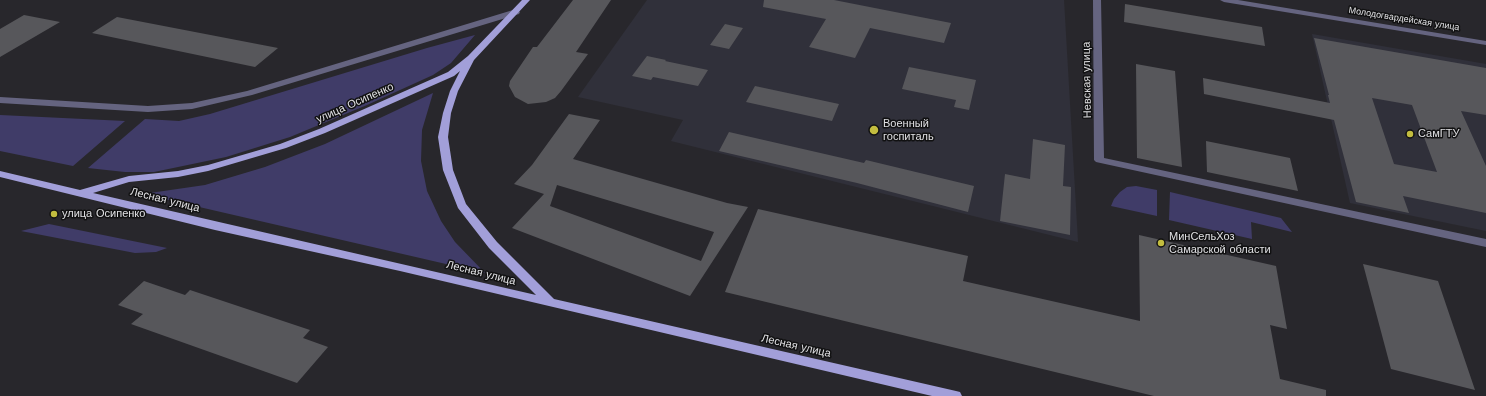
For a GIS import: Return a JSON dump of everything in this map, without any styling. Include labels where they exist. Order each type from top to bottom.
[{"type":"main road","name":"улица Осипенко","points":[[80,193],[129,179],[178,174],[208,168],[283,146],[322,131],[450,74],[471,58],[526,0]]},
{"type":"main road","name":"улица Осипенко","points":[[471,58],[454,91],[447,113],[443,138],[448,170],[462,205],[493,245],[551,303]]},
{"type":"main road","name":"Лесная улица","points":[[0,174],[956,396]]},
{"type":"street","name":"Невская улица","points":[[1097,0],[1100,160],[1486,243]]},
{"type":"street","name":"Молодогвардейская улица","points":[[1224,0],[1486,43]]},
{"type":"street","points":[[0,100],[148,109],[192,106],[249,93],[383,51],[516,12]]},
{"type":"shaded area","name":"Военный госпиталь","points":[[647,0],[1064,0],[1078,242],[671,141],[683,120],[578,97]]},
{"type":"shaded area","name":"СамГТУ","points":[[1312,34],[1486,64],[1486,231],[1350,203]]},
{"type":"shaded area","points":[[475,35],[451,63],[433,75],[367,105],[290,137],[226,157],[154,172],[125,172],[88,168],[145,119],[179,121],[210,114],[427,48]]},
{"type":"shaded area","points":[[433,93],[422,130],[421,161],[427,191],[441,221],[455,242],[485,273],[143,194],[205,185],[265,167],[325,144]]},
{"type":"shaded area","points":[[0,115],[125,121],[73,166],[0,151]]},
{"type":"shaded area","points":[[1136,186],[1157,190],[1157,216],[1111,206],[1114,199],[1120,192],[1127,187]]},
{"type":"shaded area","points":[[1170,192],[1281,218],[1292,232],[1251,222],[1252,239],[1169,220]]},
{"type":"shaded area","points":[[49,224],[167,248],[156,252],[135,253],[21,231]]},
{"type":"building","points":[[573,0],[611,0],[576,52],[588,54],[561,91],[555,98],[546,102],[528,104],[515,97],[509,86],[510,81],[533,47],[537,47]]},
{"type":"building","points":[[764,0],[834,0],[951,23],[944,43],[870,28],[855,58],[809,47],[826,19],[763,7]]},
{"type":"building","points":[[1125,4],[1262,27],[1265,46],[1124,22]]},
{"type":"building","points":[[24,15],[60,22],[0,57],[0,29]]},
{"type":"building","points":[[117,17],[278,48],[255,67],[92,33]]},
{"type":"building","points":[[725,24],[743,28],[729,49],[710,45]]},
{"type":"building","name":"СамГТУ","points":[[1314,38],[1486,68],[1486,115],[1461,111],[1486,166],[1486,213],[1403,196],[1409,213],[1356,202],[1334,120],[1204,94],[1203,78],[1330,103]],"holes":[[[1372,98],[1412,105],[1437,172],[1394,164]]]},
{"type":"building","points":[[647,56],[708,70],[698,86],[653,77],[651,80],[632,76]]},
{"type":"building","points":[[1136,64],[1175,71],[1182,167],[1137,158]]},
{"type":"building","points":[[909,67],[976,80],[969,110],[954,107],[956,100],[902,89]]},
{"type":"building","points":[[755,86],[839,104],[832,121],[746,102]]},
{"type":"building","points":[[569,114],[600,120],[573,159],[727,203],[748,207],[690,296],[512,228],[544,194],[514,184],[532,165]],"holes":[[[557,185],[714,232],[701,261],[550,206]]]},
{"type":"building","points":[[729,132],[864,163],[866,160],[974,186],[968,212],[857,183],[719,151]]},
{"type":"building","points":[[1033,139],[1065,145],[1063,186],[1071,187],[1070,235],[1000,221],[1005,174],[1030,179]]},
{"type":"building","points":[[1206,141],[1290,158],[1298,191],[1207,172]]},
{"type":"building","points":[[758,209],[968,256],[963,281],[1140,321],[1139,235],[1276,266],[1287,329],[1270,325],[1280,379],[1326,390],[1326,396],[1154,396],[725,292]]},
{"type":"building","points":[[1363,264],[1438,281],[1475,390],[1391,369]]},
{"type":"building","points":[[144,281],[185,295],[190,290],[310,330],[303,338],[328,347],[297,383],[131,324],[143,314],[118,305]]},
{"type":"place","name":"Военный госпиталь","points":[[874,130]]},
{"type":"place","name":"СамГТУ","points":[[1410,134]]},
{"type":"place","name":"улица Осипенко","points":[[54,214]]},
{"type":"place","name":"МинСельХоз Самарской области","points":[[1161,243]]}]
